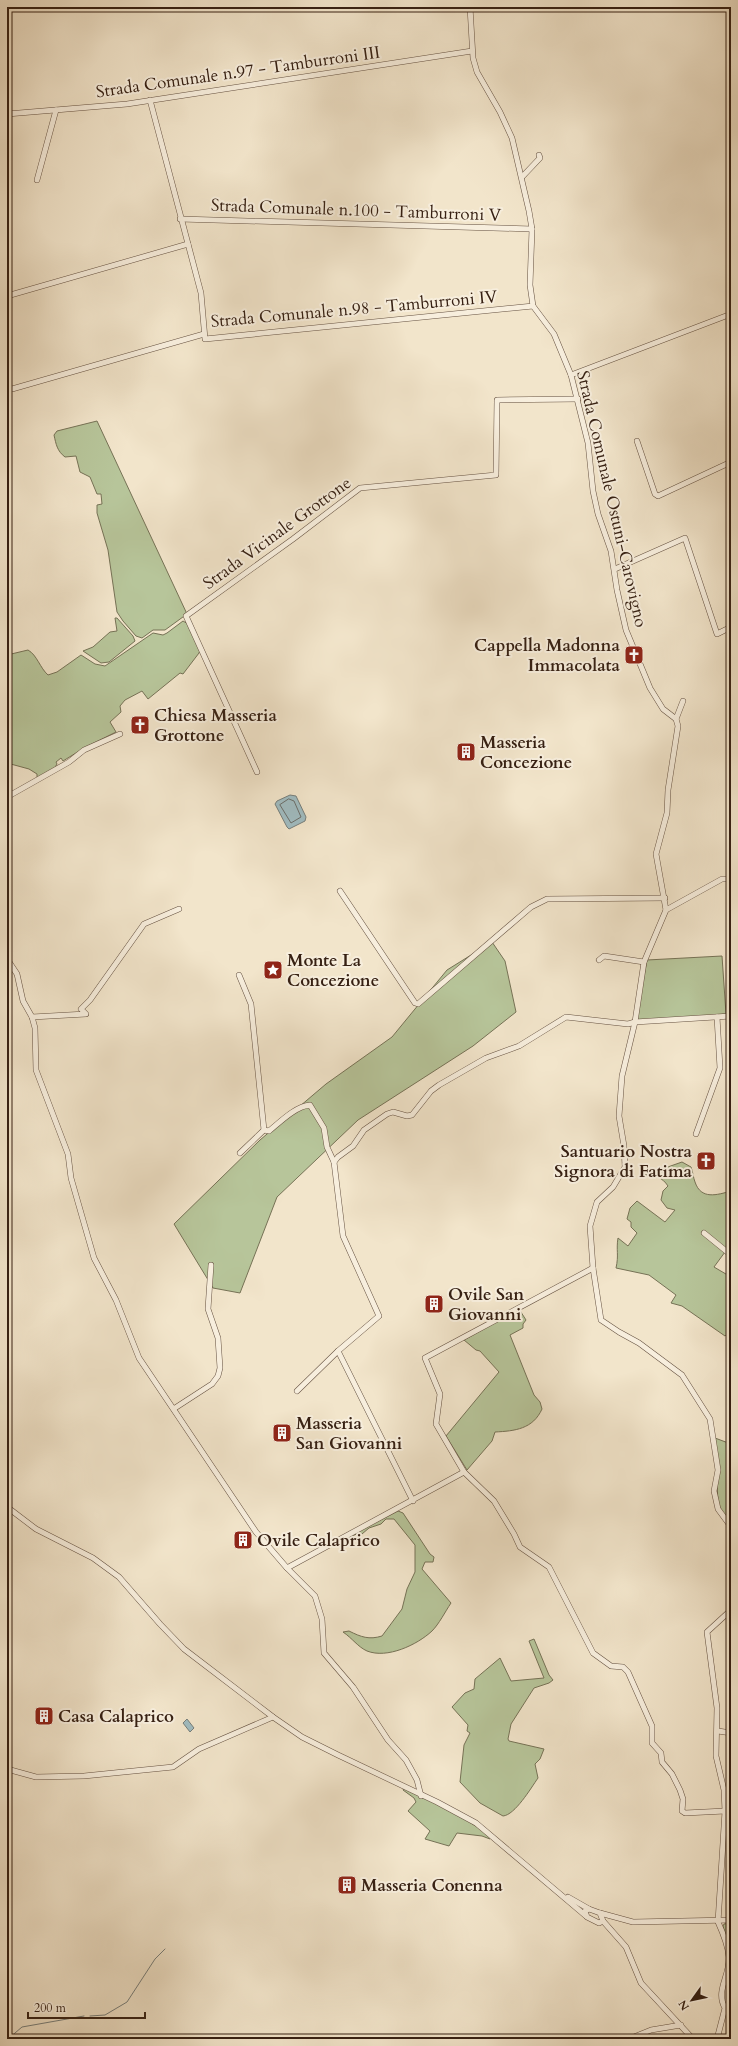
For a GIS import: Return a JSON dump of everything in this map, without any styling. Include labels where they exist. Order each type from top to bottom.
[{"type":"street","name":"Strada Comunale Ostuni-Carovigno","points":[[470,7],[472,51],[477,72],[500,112],[512,138],[522,177],[532,229],[530,285],[533,306],[554,334],[571,375],[578,399],[588,443],[593,491],[598,514],[611,551],[615,570],[616,590],[626,630],[640,666],[663,710],[676,719]]},
{"type":"street","name":"Strada Comunale n.97 - Tamburroni III","points":[[7,114],[127,104],[472,51]]},
{"type":"street","name":"Strada Comunale n.98 - Tamburroni IV","points":[[150,100],[201,293],[205,339],[533,306]]},
{"type":"street","points":[[37,180],[56,110]]},
{"type":"street","points":[[522,177],[540,158],[539,155]]},
{"type":"street","name":"Strada Comunale n.100 - Tamburroni V","points":[[181,219],[532,229]]},
{"type":"street","points":[[7,296],[188,244]]},
{"type":"street","points":[[571,375],[731,314]]},
{"type":"street","points":[[12,389],[204,334]]},
{"type":"street","name":"Strada Vicinale Grottone","points":[[257,772],[186,616],[360,488],[496,475],[497,400],[578,399]]},
{"type":"street","points":[[637,441],[655,494],[658,496],[731,462]]},
{"type":"street","points":[[615,570],[685,538],[717,634],[731,627]]},
{"type":"street","points":[[683,701],[676,719],[678,726],[668,790],[667,813],[656,854],[666,898],[666,910],[644,962],[635,1022],[622,1076],[619,1116],[624,1146],[625,1167],[613,1187],[597,1202],[590,1226],[593,1268],[601,1320],[639,1343],[682,1375],[710,1419],[718,1470],[714,1490],[718,1510],[729,1524],[731,1545]]},
{"type":"street","points":[[7,797],[69,762],[84,750],[120,734]]},
{"type":"street","points":[[666,910],[722,879],[727,879],[731,882]]},
{"type":"street","points":[[340,891],[415,1003],[418,1004],[532,907],[547,899],[666,898]]},
{"type":"street","points":[[32,1017],[86,1014],[81,1009],[90,1000],[144,924],[179,909]]},
{"type":"street","points":[[599,960],[604,956],[644,962]]},
{"type":"street","points":[[7,959],[17,974],[23,1001],[32,1017],[35,1028],[36,1070],[68,1154],[71,1178],[94,1258],[116,1300],[139,1358],[175,1408],[256,1532],[287,1568],[316,1596],[322,1619],[324,1653],[353,1687],[388,1740],[406,1760],[417,1780],[421,1796]]},
{"type":"street","points":[[239,975],[251,1004],[264,1130]]},
{"type":"street","points":[[334,1162],[338,1157],[354,1146],[364,1130],[387,1114],[393,1112],[407,1116],[412,1115],[431,1091],[486,1058],[519,1046],[563,1018],[569,1016],[628,1024],[635,1022],[731,1016]]},
{"type":"street","points":[[696,1134],[720,1068],[717,1016]]},
{"type":"street","points":[[240,1153],[264,1130],[269,1131],[296,1110],[310,1105],[324,1128],[331,1157],[334,1162],[343,1236],[379,1316],[338,1351],[298,1391]]},
{"type":"street","points":[[704,1233],[731,1255]]},
{"type":"street","points":[[175,1408],[212,1384],[218,1376],[220,1368],[218,1338],[208,1309],[207,1300],[211,1265]]},
{"type":"street","points":[[593,1268],[425,1358],[440,1394],[436,1424],[464,1472],[494,1501],[520,1547],[549,1567],[593,1653],[611,1666],[623,1667],[628,1672],[652,1726],[652,1743],[661,1753],[662,1762],[672,1774],[680,1790],[683,1799],[682,1811],[685,1814],[725,1810]]},
{"type":"street","points":[[338,1351],[413,1501]]},
{"type":"street","points":[[287,1568],[464,1472]]},
{"type":"street","points":[[7,1507],[36,1529],[93,1558],[118,1577],[184,1649],[273,1717],[302,1737],[421,1796],[453,1810],[476,1823],[586,1916],[602,1921],[626,1947],[641,1983],[693,2039]]},
{"type":"street","points":[[717,2039],[725,2008],[722,2002],[721,1991],[728,1973],[729,1957],[725,1939],[718,1922],[725,1810],[724,1790],[716,1756],[718,1731],[717,1708],[707,1632],[731,1610]]},
{"type":"street","points":[[7,1769],[36,1777],[76,1776],[173,1767],[199,1749],[273,1717]]},
{"type":"street","points":[[718,1731],[731,1733]]},
{"type":"street","points":[[558,1891],[589,1909],[633,1922],[718,1922],[731,1920]]},
{"type":"street","points":[[586,1916],[585,1911],[589,1909]]},
{"type":"street","points":[[600,1913],[602,1921]]},
{"type":"street","points":[[602,1921],[616,1918]]},
{"type":"street","points":[[629,2039],[651,2030],[680,2025]]},
{"type":"green space","points":[[97,421],[187,614],[165,630],[153,630],[142,638],[136,636],[117,612],[108,550],[97,513],[97,505],[102,504],[101,494],[97,494],[90,477],[80,472],[76,456],[65,457],[60,452],[54,435],[57,431]]},
{"type":"green space","points":[[115,618],[117,618],[133,636],[135,641],[109,662],[101,663],[83,651],[93,647],[110,632],[117,631]]},
{"type":"green space","points":[[183,621],[188,624],[200,650],[199,653],[183,674],[180,673],[148,699],[142,691],[125,700],[120,706],[121,712],[110,722],[116,732],[84,748],[63,761],[61,758],[56,762],[57,764],[54,769],[37,778],[37,774],[29,769],[7,763],[7,655],[28,650],[34,655],[48,675],[57,672],[81,655],[95,664],[105,666],[153,633],[163,635]]},
{"type":"green space","points":[[492,942],[505,961],[516,1012],[473,1046],[358,1120],[277,1197],[240,1293],[213,1288],[174,1224],[260,1140],[326,1084],[392,1037],[447,970]]},
{"type":"green space","points":[[722,956],[726,1014],[635,1022],[647,960]]},
{"type":"green space","points":[[682,1162],[691,1167],[695,1182],[701,1192],[715,1195],[731,1191],[731,1252],[725,1252],[714,1267],[731,1277],[731,1331],[725,1336],[682,1306],[671,1303],[676,1295],[649,1275],[616,1268],[618,1238],[628,1246],[637,1233],[631,1227],[631,1222],[627,1219],[630,1208],[637,1201],[665,1222],[675,1210],[667,1208],[661,1200],[663,1191],[668,1186],[666,1183],[658,1178],[645,1175]]},
{"type":"green space","points":[[519,1309],[526,1320],[523,1324],[523,1328],[510,1335],[534,1395],[540,1402],[542,1409],[534,1421],[523,1428],[495,1432],[492,1441],[467,1470],[446,1436],[499,1372],[480,1351],[476,1350],[464,1340]]},
{"type":"green space","points":[[715,1438],[731,1444],[731,1527],[718,1504]]},
{"type":"green space","points":[[398,1511],[403,1513],[430,1554],[434,1557],[433,1562],[425,1562],[422,1569],[451,1603],[435,1628],[426,1636],[410,1646],[392,1652],[375,1653],[367,1651],[343,1632],[349,1631],[369,1638],[382,1636],[402,1609],[407,1589],[415,1572],[415,1545],[394,1519],[386,1519],[381,1524],[369,1528],[362,1534],[359,1533],[329,1546]]},
{"type":"green space","points":[[534,1639],[549,1675],[553,1680],[549,1683],[534,1688],[511,1724],[508,1739],[509,1741],[544,1749],[540,1759],[535,1764],[538,1778],[518,1806],[513,1811],[503,1816],[480,1803],[460,1782],[464,1745],[470,1733],[467,1731],[468,1725],[452,1707],[465,1693],[474,1689],[475,1679],[500,1658],[511,1681],[544,1678],[529,1641]]},
{"type":"green space","points":[[404,1788],[456,1813],[492,1837],[490,1839],[482,1836],[457,1833],[449,1846],[425,1839],[430,1831],[408,1811],[416,1802],[414,1798],[403,1790]]},
{"type":"green space","points":[[731,1923],[731,1955],[723,1926],[724,1924]]},
{"type":"water","points":[[290,795],[296,796],[306,817],[305,821],[289,829],[275,804],[277,801]]},
{"type":"water","points":[[187,1719],[194,1728],[190,1732],[183,1723]]},
{"type":"waterway","points":[[90,2016],[105,2015],[127,2002],[155,1959],[165,1949]]},
{"type":"waterway","points":[[8,2039],[22,2027],[84,2016]]},
{"type":"place","name":"Cappella Madonna Immacolata","points":[[634,655]]},
{"type":"place","name":"Chiesa Masseria Grottone","points":[[140,725]]},
{"type":"place","name":"Masseria Concezione","points":[[466,752]]},
{"type":"place","name":"Monte La Concezione","points":[[273,970]]},
{"type":"place","name":"Santuario Nostra Signora di Fatima","points":[[706,1161]]},
{"type":"place","name":"Ovile San Giovanni","points":[[434,1304]]},
{"type":"place","name":"Masseria San Giovanni","points":[[282,1433]]},
{"type":"place","name":"Ovile Calaprico","points":[[243,1540]]},
{"type":"place","name":"Casa Calaprico","points":[[44,1716]]},
{"type":"place","name":"Masseria Conenna","points":[[347,1885]]}]
